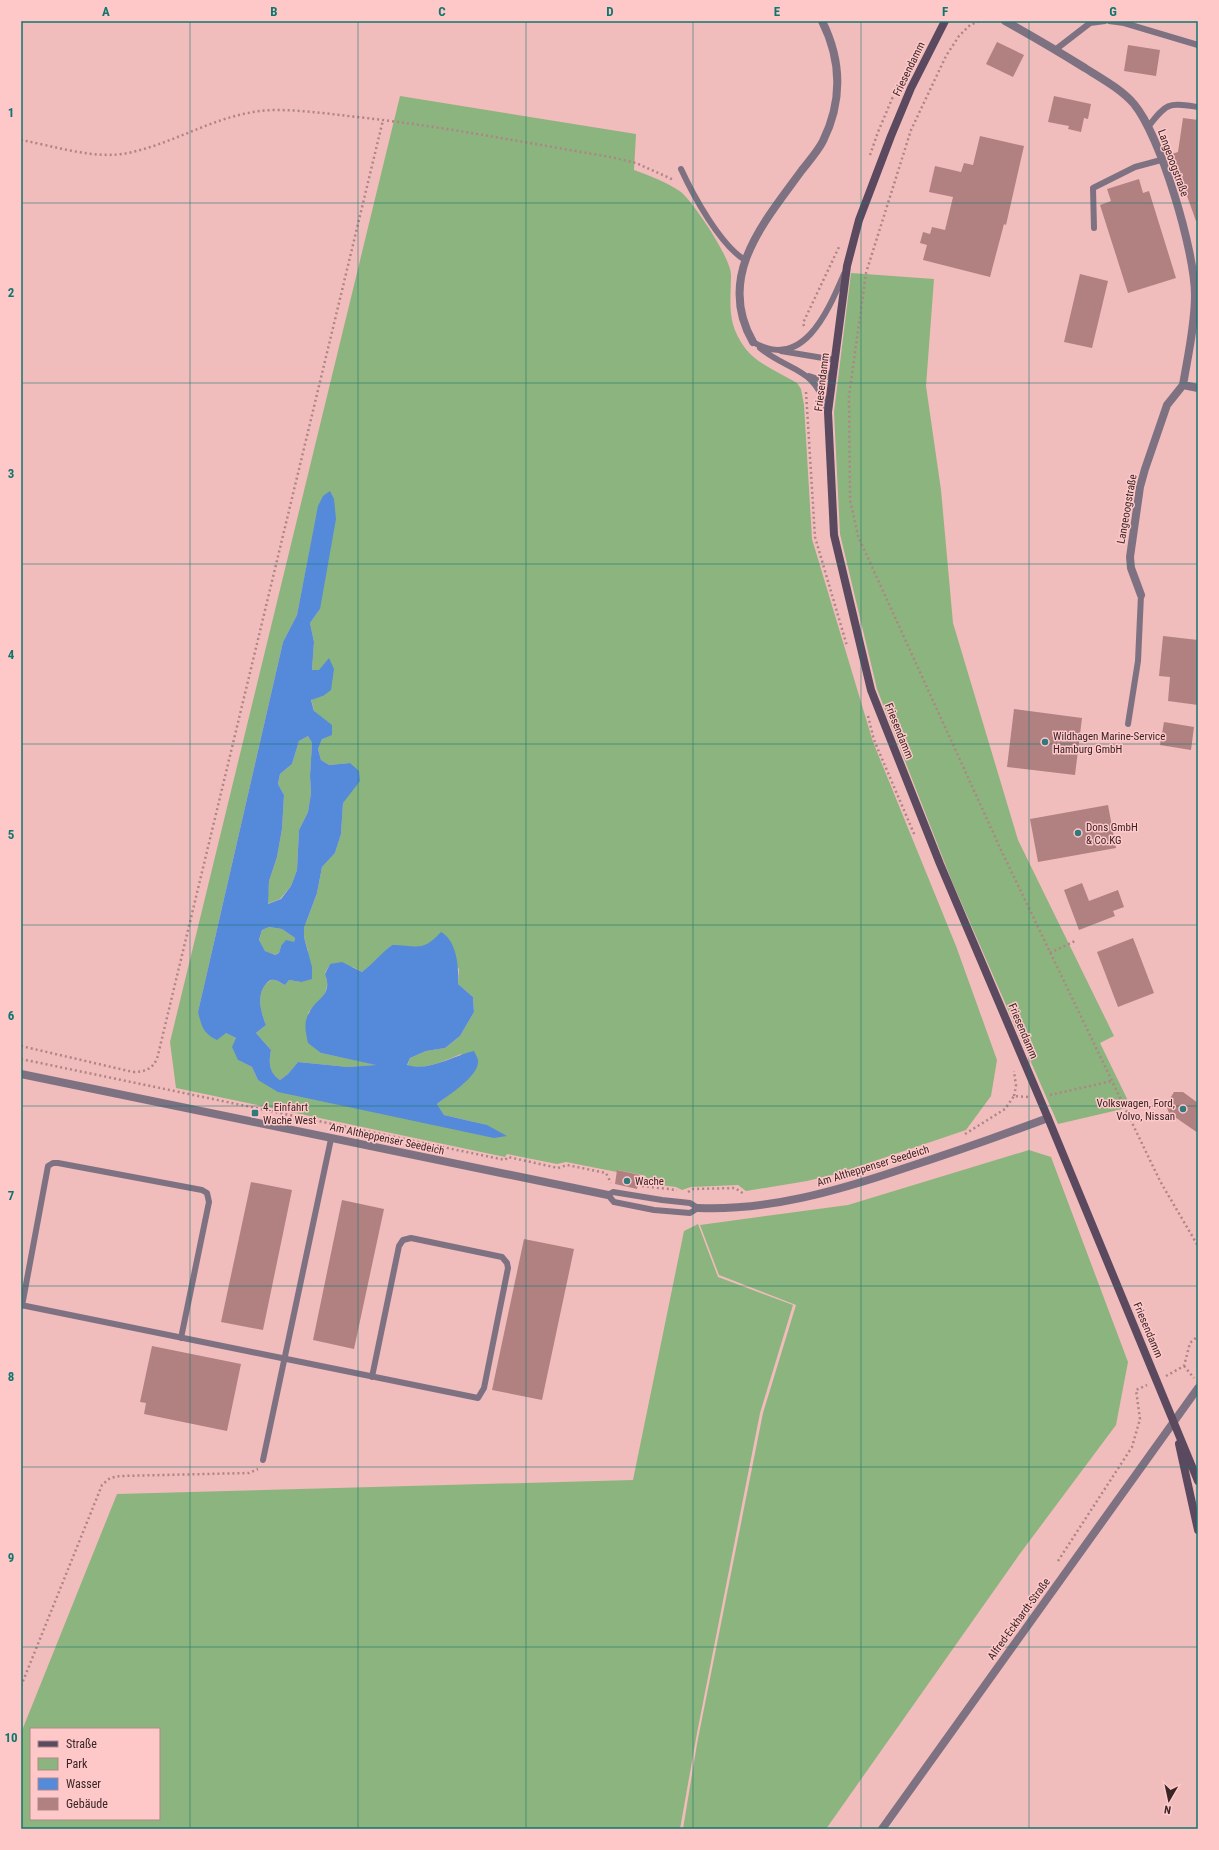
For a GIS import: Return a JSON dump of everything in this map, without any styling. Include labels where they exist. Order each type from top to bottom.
[{"type":"main road","name":"Friesendamm","points":[[945,21],[911,88],[885,149],[859,220],[847,266],[828,412],[834,535],[871,690],[940,864],[1048,1118],[1198,1481]]},
{"type":"main road","name":"Friesendamm","points":[[1174,1422],[1198,1530]]},
{"type":"street","points":[[753,342],[745,329],[740,311],[741,276],[745,260],[757,232],[823,142],[836,104],[838,63],[832,40],[822,21]]},
{"type":"street","name":"Langeoogstraße","points":[[1004,21],[1115,87],[1134,104],[1148,127],[1161,160],[1184,232],[1192,267],[1195,294],[1194,319],[1183,385],[1168,405],[1140,487],[1130,557],[1131,568],[1141,595]]},
{"type":"street","points":[[1183,385],[1198,388]]},
{"type":"street","name":"Am Altheppenser Seedeich","points":[[21,1074],[608,1196]]},
{"type":"street","name":"Am Altheppenser Seedeich","points":[[698,1208],[747,1206],[795,1199],[835,1190],[966,1148],[1048,1118]]},
{"type":"street","name":"Alfred-Eckhardt-Straße","points":[[882,1829],[1198,1388]]},
{"type":"lane","points":[[1055,50],[1090,23],[1105,21]]},
{"type":"lane","points":[[1109,21],[1124,23],[1198,45]]},
{"type":"lane","points":[[1148,127],[1162,109],[1176,104],[1198,107]]},
{"type":"lane","points":[[1094,228],[1093,188],[1135,167],[1161,160]]},
{"type":"lane","points":[[681,169],[692,193],[728,247],[745,260]]},
{"type":"lane","points":[[773,350],[795,346],[809,336],[821,322],[831,305],[847,266]]},
{"type":"lane","points":[[753,342],[773,350],[835,360]]},
{"type":"lane","points":[[753,342],[771,356],[808,376],[824,379],[830,376],[834,370]]},
{"type":"lane","points":[[808,376],[820,389],[828,412]]},
{"type":"lane","points":[[1128,724],[1138,661],[1141,595]]},
{"type":"lane","points":[[263,1460],[286,1358],[331,1139]]},
{"type":"lane","points":[[181,1338],[209,1202],[207,1193],[202,1190],[58,1163],[53,1163],[48,1166],[22,1305],[181,1338],[286,1358],[372,1377],[478,1398],[484,1388],[508,1268],[507,1263],[502,1257],[411,1238],[403,1240],[399,1246],[372,1377]]},
{"type":"lane","name":"Am Altheppenser Seedeich","points":[[616,1192],[690,1203],[698,1208],[690,1213],[654,1210],[614,1202],[608,1196],[616,1192]]},
{"type":"path","points":[[979,21],[970,25],[959,36],[946,56],[911,130],[866,273],[849,396],[850,500],[858,536],[1001,850],[1160,1180],[1198,1246]]},
{"type":"path","points":[[21,140],[106,155],[128,153],[234,115],[275,110],[302,111],[383,120],[610,157],[636,164],[676,181]]},
{"type":"path","points":[[21,1046],[133,1072],[148,1070],[154,1065],[157,1059],[383,120]]},
{"type":"path","points":[[1050,953],[1077,940]]},
{"type":"path","points":[[21,1059],[506,1160],[508,1157],[558,1168],[567,1165],[606,1174],[613,1185]]},
{"type":"path","points":[[963,1135],[1005,1109],[1014,1096],[1039,1097],[1112,1081]]},
{"type":"path","points":[[684,1193],[693,1190],[735,1188],[743,1194],[748,1194]]},
{"type":"path","points":[[1055,1566],[1132,1447],[1140,1419],[1136,1390],[1184,1366],[1190,1343],[1198,1336]]},
{"type":"path","points":[[1184,1366],[1198,1384]]},
{"type":"path","points":[[21,1686],[102,1485],[110,1478],[120,1476],[249,1473],[258,1469],[263,1460]]},
{"type":"green space","points":[[400,96],[636,134],[634,170],[664,182],[681,192],[703,219],[719,244],[725,256],[731,275],[730,304],[732,321],[739,339],[750,354],[756,359],[797,383],[801,389],[804,405],[812,539],[873,742],[956,946],[997,1060],[991,1096],[966,1130],[836,1174],[807,1181],[746,1191],[738,1185],[691,1187],[682,1190],[676,1187],[645,1183],[646,1176],[618,1170],[617,1172],[566,1162],[557,1164],[507,1154],[505,1157],[176,1088],[170,1042]],"holes":[[[316,519],[320,609],[310,623],[314,642],[312,670],[319,670],[323,696],[311,699],[322,739],[318,749],[321,760],[329,765],[350,763],[343,803],[341,834],[335,853],[322,867],[317,893],[304,928],[304,937],[308,951],[301,982],[289,980],[285,985],[273,980],[266,984],[263,988],[260,999],[262,1015],[266,1025],[256,1033],[271,1050],[270,1067],[273,1074],[280,1080],[288,1074],[298,1062],[348,1067],[378,1065],[321,1053],[308,1013],[326,991],[327,980],[325,973],[330,964],[353,967],[362,972],[392,945],[420,948],[431,943],[459,969],[458,984],[473,997],[474,1012],[460,1036],[445,1048],[426,1051],[410,1058],[407,1066],[428,1066],[461,1054],[464,1083],[437,1104],[444,1115],[487,1125],[258,1080],[252,1067],[238,1060],[236,1038],[226,1033],[198,1012],[283,642],[297,615]]]},
{"type":"green space","points":[[851,273],[934,279],[926,386],[941,490],[953,623],[1018,840],[1114,1036],[1100,1043],[1131,1107],[1058,1124],[951,879],[877,689],[840,534],[834,412]]},
{"type":"green space","points":[[308,736],[312,743],[310,776],[311,793],[308,812],[299,830],[297,870],[291,886],[280,899],[267,904],[269,881],[277,857],[282,829],[284,795],[278,784],[280,774],[292,764],[299,741]]},
{"type":"green space","points":[[269,927],[282,929],[295,938],[294,942],[281,946],[279,953],[274,955],[265,951],[259,941],[262,930]]},
{"type":"green space","points":[[1029,1150],[1051,1157],[1128,1362],[1116,1425],[1019,1555],[826,1829],[683,1829],[697,1744],[763,1413],[796,1305],[719,1275],[700,1225],[848,1205]]},
{"type":"green space","points":[[698,1224],[718,1277],[793,1305],[760,1413],[697,1733],[680,1829],[21,1829],[21,1733],[117,1494],[633,1480],[684,1231]]},
{"type":"water","points":[[330,491],[334,499],[336,519],[320,609],[310,623],[314,642],[312,670],[319,670],[329,658],[334,669],[331,690],[323,696],[311,700],[314,711],[332,725],[332,735],[322,739],[318,749],[321,760],[329,765],[350,763],[359,771],[360,781],[343,803],[341,834],[335,853],[322,867],[317,893],[304,928],[304,937],[312,967],[312,979],[301,982],[289,980],[285,985],[275,980],[270,980],[263,988],[260,999],[262,1015],[266,1025],[256,1033],[271,1050],[271,1070],[280,1080],[288,1074],[298,1062],[348,1067],[376,1065],[321,1053],[308,1043],[306,1020],[313,1007],[326,992],[327,981],[325,974],[330,964],[342,962],[362,972],[392,945],[424,945],[429,943],[441,932],[451,942],[454,948],[458,970],[458,984],[473,997],[474,1012],[460,1036],[445,1048],[426,1051],[410,1058],[407,1065],[415,1067],[432,1065],[474,1051],[478,1060],[474,1072],[469,1079],[437,1104],[444,1115],[487,1125],[507,1136],[494,1138],[278,1092],[258,1080],[252,1067],[238,1060],[232,1047],[236,1038],[226,1033],[217,1040],[206,1032],[199,1017],[198,1012],[283,642],[297,615],[318,506],[323,496]],"holes":[[[308,736],[312,743],[310,776],[311,793],[308,812],[299,830],[297,870],[291,886],[281,899],[268,904],[269,881],[277,857],[282,829],[284,795],[278,784],[280,774],[292,764],[299,741]],[[269,927],[282,929],[295,938],[294,942],[286,940],[281,946],[279,953],[275,955],[265,951],[259,940],[262,930]]]},
{"type":"building","points":[[997,42],[1024,55],[1013,77],[986,64]]},
{"type":"building","points":[[1128,45],[1160,50],[1156,76],[1124,71]]},
{"type":"building","points":[[1054,96],[1091,104],[1088,119],[1084,118],[1081,132],[1068,129],[1069,126],[1048,122]]},
{"type":"building","points":[[1183,118],[1198,120],[1198,220],[1196,221],[1172,154],[1178,152]]},
{"type":"building","points":[[980,136],[1024,146],[1006,225],[1004,224],[990,277],[923,260],[927,245],[920,243],[923,232],[930,234],[932,227],[945,230],[953,197],[929,192],[935,166],[961,172],[964,163],[973,165]]},
{"type":"building","points":[[1139,179],[1143,193],[1149,191],[1176,278],[1128,293],[1100,205],[1111,201],[1107,189]]},
{"type":"building","points":[[1080,274],[1108,281],[1092,348],[1064,342]]},
{"type":"building","points":[[1163,636],[1198,640],[1198,705],[1168,701],[1170,677],[1159,676]]},
{"type":"building","name":"Wildhagen Marine-Service Hamburg GmbH","points":[[1014,709],[1082,718],[1075,775],[1007,767]]},
{"type":"building","points":[[1164,722],[1194,727],[1191,750],[1160,745]]},
{"type":"building","name":"Dons GmbH & Co.KG","points":[[1108,805],[1116,848],[1038,862],[1030,819]]},
{"type":"building","points":[[1082,883],[1089,901],[1118,890],[1124,907],[1113,911],[1115,916],[1079,930],[1064,890]]},
{"type":"building","points":[[1133,938],[1154,993],[1118,1007],[1097,952]]},
{"type":"building","name":"Volkswagen, Ford, Volvo, Nissan","points":[[1174,1092],[1183,1092],[1198,1103],[1198,1133],[1169,1113],[1166,1105]]},
{"type":"building","name":"Wache","points":[[617,1170],[640,1175],[637,1189],[615,1184]]},
{"type":"building","points":[[251,1182],[292,1190],[263,1330],[221,1322]]},
{"type":"building","points":[[342,1200],[384,1209],[354,1349],[313,1340]]},
{"type":"building","points":[[524,1239],[574,1249],[542,1400],[492,1390]]},
{"type":"building","points":[[152,1346],[241,1364],[227,1431],[144,1414],[146,1403],[140,1402]]},
{"type":"place","name":"Wildhagen Marine-Service Hamburg GmbH","points":[[1045,742]]},
{"type":"place","name":"Dons GmbH & Co.KG","points":[[1078,833]]},
{"type":"place","name":"Volkswagen, Ford, Volvo, Nissan","points":[[1183,1109]]},
{"type":"place","name":"4. Einfahrt Wache West","points":[[255,1113]]},
{"type":"place","name":"Wache","points":[[627,1181]]}]
